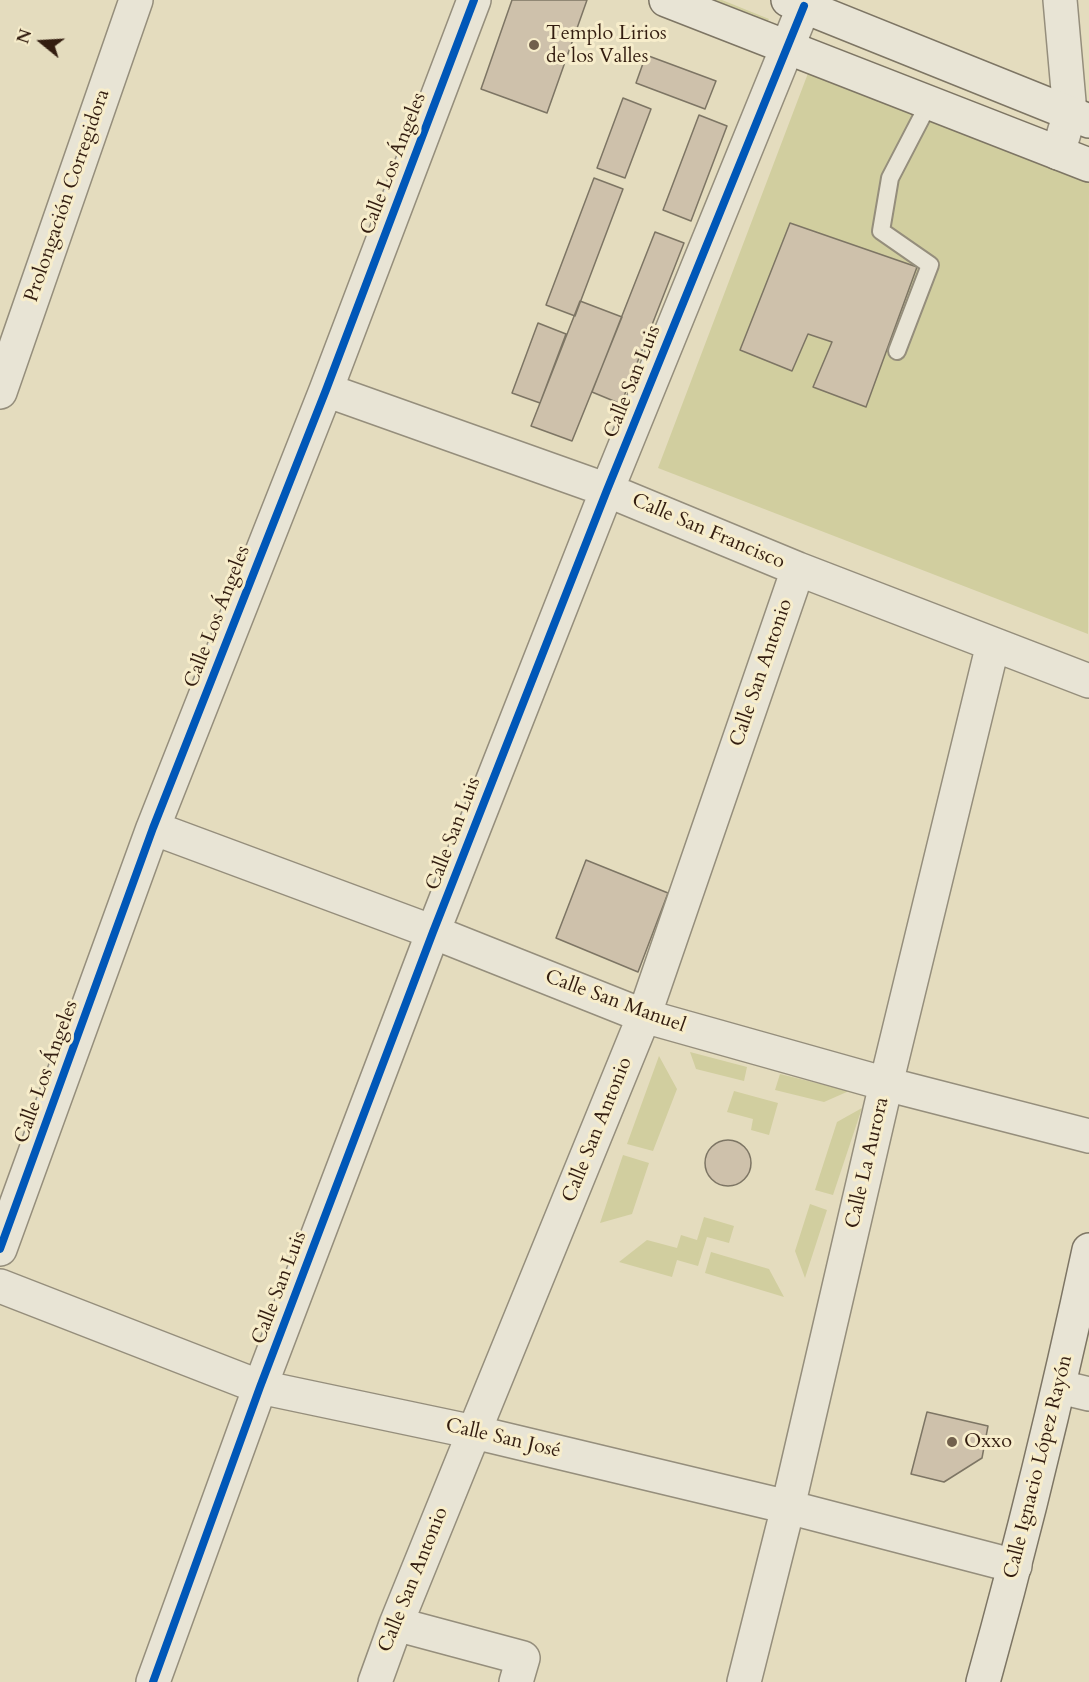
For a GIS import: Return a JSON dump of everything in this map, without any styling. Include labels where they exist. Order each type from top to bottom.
[{"type":"street","name":"Prolongación Corregidora","points":[[0,392],[136,0]]},
{"type":"street","name":"Calle Los Ángeles","points":[[0,1249],[153,828],[326,390],[474,0]]},
{"type":"street","points":[[666,0],[1089,165]]},
{"type":"street","points":[[1058,153],[1079,117],[1060,0]]},
{"type":"street","points":[[796,3],[1079,117]]},
{"type":"street","name":"Calle San Luis","points":[[153,1682],[260,1387],[433,932],[607,490],[786,47],[796,3]]},
{"type":"street","name":"Calle San Francisco","points":[[326,390],[607,490],[798,569],[1089,681]]},
{"type":"street","name":"Calle San Antonio","points":[[375,1682],[396,1624],[644,1016],[798,569]]},
{"type":"street","name":"Calle La Aurora","points":[[744,1682],[788,1507],[886,1084],[993,644]]},
{"type":"street","name":"Calle San Manuel","points":[[153,828],[433,932],[644,1016],[886,1084],[1089,1136]]},
{"type":"street","name":"Calle Ignacio López Rayón","points":[[983,1682],[1015,1566],[1074,1390],[1089,1250]]},
{"type":"street","name":"Calle San José","points":[[0,1286],[260,1387],[474,1431],[788,1507],[1015,1566]]},
{"type":"street","points":[[396,1624],[520,1670]]},
{"type":"lane","points":[[897,351],[930,265],[881,231],[890,178],[929,103]]},
{"type":"shaded area","points":[[703,0],[722,0],[769,19],[765,25]]},
{"type":"shaded area","points":[[810,68],[1089,175],[1088,634],[658,468]]},
{"type":"shaded area","points":[[690,1052],[747,1067],[744,1081],[696,1069]]},
{"type":"shaded area","points":[[659,1056],[677,1089],[653,1151],[627,1144]]},
{"type":"shaded area","points":[[780,1074],[849,1091],[824,1102],[775,1090]]},
{"type":"shaded area","points":[[734,1091],[778,1103],[769,1135],[751,1130],[753,1119],[727,1112]]},
{"type":"shaded area","points":[[862,1108],[833,1195],[815,1190],[837,1122]]},
{"type":"shaded area","points":[[623,1155],[649,1163],[632,1214],[600,1223]]},
{"type":"shaded area","points":[[810,1204],[827,1210],[805,1278],[795,1251]]},
{"type":"shaded area","points":[[704,1217],[734,1226],[729,1243],[707,1237],[698,1266],[677,1260],[672,1277],[619,1262],[647,1240],[677,1248],[681,1235],[697,1240]]},
{"type":"shaded area","points":[[711,1252],[769,1269],[784,1297],[705,1273]]},
{"type":"building","name":"Templo Lirios de los Valles","points":[[512,0],[587,0],[547,113],[481,89]]},
{"type":"building","points":[[646,55],[716,81],[705,109],[636,83]]},
{"type":"building","points":[[623,98],[651,109],[625,178],[597,168]]},
{"type":"building","points":[[699,115],[727,126],[691,221],[663,210]]},
{"type":"building","points":[[594,178],[623,189],[575,316],[546,305]]},
{"type":"building","points":[[790,223],[917,267],[866,407],[813,387],[832,342],[808,334],[792,371],[740,350]]},
{"type":"building","points":[[655,232],[684,243],[621,404],[592,392]]},
{"type":"building","points":[[580,301],[622,317],[572,441],[531,426]]},
{"type":"building","points":[[538,323],[566,334],[540,403],[512,393]]},
{"type":"building","points":[[586,860],[668,893],[638,972],[556,938]]},
{"type":"building","points":[[728,1140],[744,1147],[751,1163],[744,1179],[728,1186],[712,1179],[705,1163],[712,1147]]},
{"type":"building","name":"Oxxo","points":[[927,1412],[988,1426],[982,1458],[944,1482],[911,1474]]},
{"type":"cycle path","points":[[0,1249],[153,828],[326,390],[474,0]]},
{"type":"cycle path","points":[[153,1682],[260,1387],[433,932],[607,490],[804,6]]},
{"type":"place","name":"Templo Lirios de los Valles","points":[[534,45]]},
{"type":"place","name":"Oxxo","points":[[952,1442]]}]
